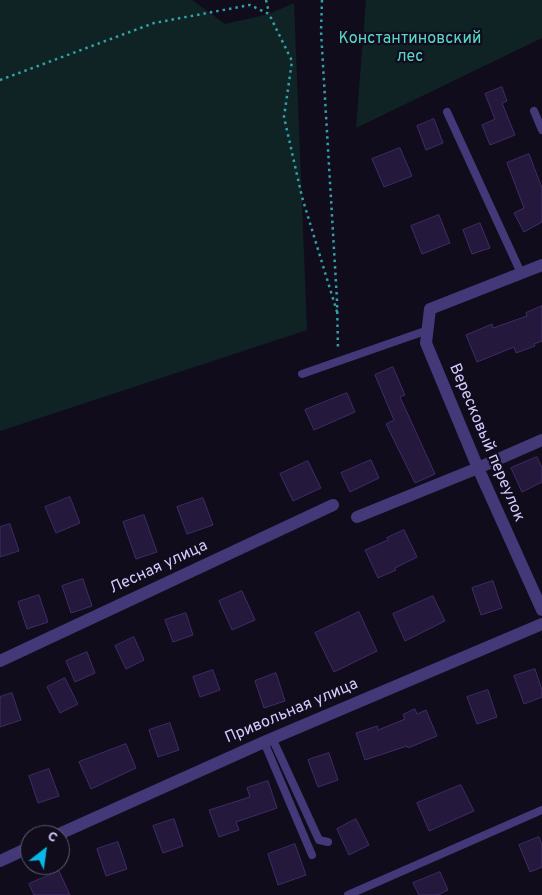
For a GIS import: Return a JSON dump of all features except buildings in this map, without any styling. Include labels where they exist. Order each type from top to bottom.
[{"type":"street","points":[[428,330],[430,309],[542,265]]},
{"type":"street","name":"Вересковый переулок","points":[[428,330],[426,343],[478,468],[542,610]]},
{"type":"street","points":[[357,517],[542,440]]},
{"type":"street","name":"Лесная улица","points":[[0,661],[333,505]]},
{"type":"street","name":"Привольная улица","points":[[70,829],[268,740],[542,624]]},
{"type":"street","points":[[0,861],[20,852]]},
{"type":"lane","points":[[534,111],[542,130]]},
{"type":"lane","points":[[447,112],[521,273]]},
{"type":"lane","points":[[302,374],[428,330]]},
{"type":"lane","points":[[268,740],[319,840],[328,842]]},
{"type":"lane","points":[[268,740],[312,855]]},
{"type":"lane","points":[[348,895],[542,810]]},
{"type":"path","points":[[266,0],[269,14],[292,61],[284,117],[302,197],[338,315]]},
{"type":"path","points":[[322,0],[321,30],[338,330]]},
{"type":"path","points":[[0,80],[154,23],[250,5],[269,14]]},
{"type":"green space","points":[[0,0],[192,0],[225,24],[269,14],[294,3],[307,330],[0,431]]},
{"type":"green space","name":"Константиновский лес","points":[[366,0],[542,0],[542,38],[356,128]]}]
